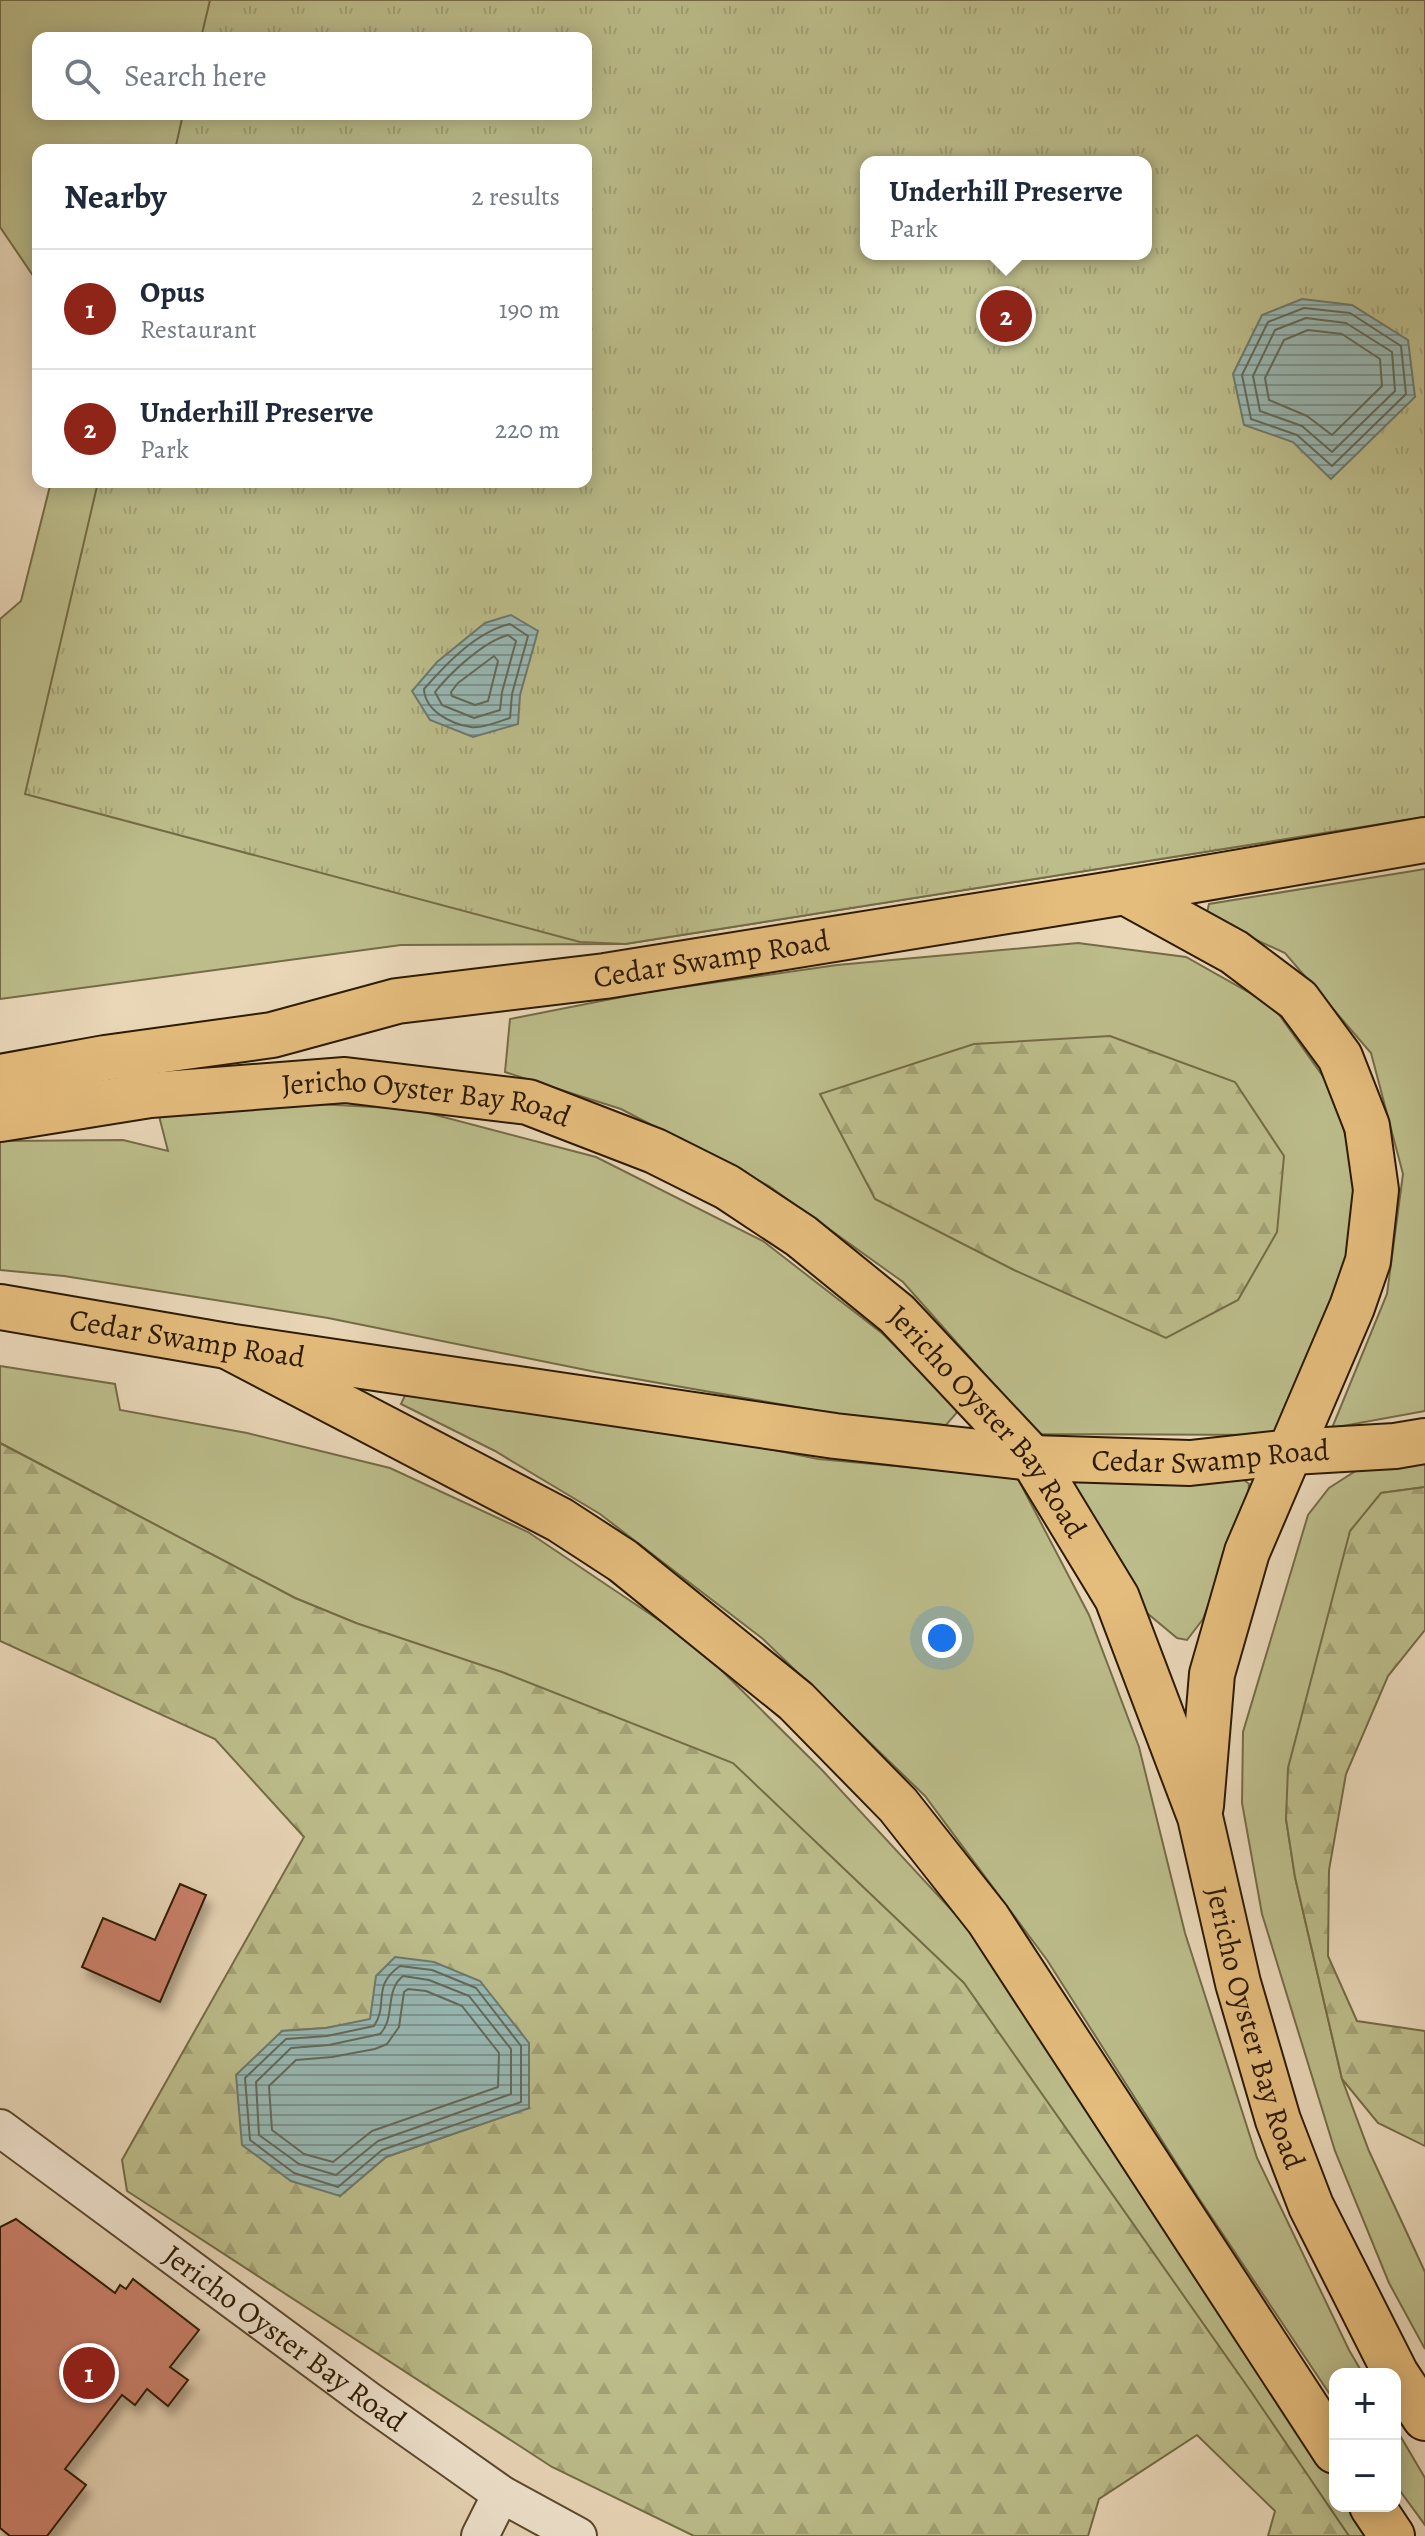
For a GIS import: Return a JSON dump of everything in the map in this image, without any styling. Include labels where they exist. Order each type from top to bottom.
[{"type":"main road","name":"Cedar Swamp Road","points":[[0,1077],[105,1058],[272,1035],[397,1001],[605,976],[1425,840]]},
{"type":"main road","points":[[1125,892],[1234,952],[1298,1000],[1340,1057],[1367,1126],[1376,1190],[1368,1261],[1292,1452],[1247,1552],[1212,1674],[1200,1817]]},
{"type":"main road","name":"Jericho Oyster Bay Road","points":[[0,1119],[150,1095],[345,1080],[528,1102],[655,1151],[727,1187],[801,1236],[897,1314],[1032,1458],[1117,1598],[1200,1817],[1238,1983],[1278,2120],[1311,2206],[1396,2374],[1425,2418]]},
{"type":"main road","name":"Cedar Swamp Road","points":[[0,1307],[227,1346],[835,1436],[1032,1458],[1190,1463],[1425,1441]]},
{"type":"main road","points":[[227,1346],[560,1520],[623,1561],[796,1701],[898,1805],[988,1919],[1329,2442]]},
{"type":"main road","points":[[1376,2512],[1392,2536]]},
{"type":"street","name":"Jericho Oyster Bay Road","points":[[0,2128],[368,2400],[501,2494],[578,2536]]},
{"type":"street","points":[[480,2536],[501,2494]]},
{"type":"green space","points":[[0,0],[804,0],[633,645],[1425,788],[1425,817],[625,944],[401,945],[0,999],[0,619],[21,601],[49,488],[592,488],[592,144],[32,144],[32,274],[0,227]]},
{"type":"green space","points":[[210,0],[1425,0],[1425,817],[625,944],[580,942],[25,794],[97,488],[592,488],[592,144],[176,144],[182,120],[592,120],[592,32],[202,32]]},
{"type":"green space","points":[[1425,869],[1425,1411],[1332,1428],[1387,1294],[1403,1174],[1371,1053],[1285,953],[1206,917],[1209,904]]},
{"type":"green space","points":[[1078,943],[1186,957],[1273,1006],[1334,1092],[1358,1185],[1344,1271],[1273,1435],[1038,1434],[903,1282],[769,1186],[621,1109],[505,1072],[510,1019],[647,992],[837,965]]},
{"type":"green space","points":[[1110,1036],[1235,1082],[1284,1156],[1277,1232],[1238,1300],[1166,1338],[1014,1270],[875,1199],[820,1094],[974,1044]]},
{"type":"green space","points":[[259,1101],[413,1109],[596,1157],[763,1241],[883,1334],[959,1410],[946,1425],[842,1415],[596,1372],[328,1318],[64,1276],[0,1270],[0,1141],[123,1140],[168,1151],[158,1112]]},
{"type":"green space","points":[[0,1366],[115,1384],[120,1410],[247,1433],[390,1468],[528,1532],[696,1645],[822,1770],[982,1943],[1329,2471],[1329,2512],[1356,2512],[1371,2536],[1346,2536],[356,1623],[295,1598],[0,1443]]},
{"type":"green space","points":[[408,1389],[588,1412],[818,1459],[1017,1477],[1089,1615],[1139,1747],[1185,1933],[1257,2158],[1360,2368],[1329,2368],[1329,2393],[1198,2197],[1047,1960],[925,1796],[763,1639],[600,1514],[495,1451],[401,1404]]},
{"type":"green space","points":[[0,1443],[295,1598],[356,1623],[502,1672],[733,1763],[964,1983],[1252,2393],[1329,2507],[1329,2512],[1333,2512],[1349,2536],[1268,2536],[1275,2511],[1197,2435],[1099,2499],[1088,2536],[694,2536],[552,2467],[127,2191],[122,2160],[304,1837],[215,1739],[0,1641]],"holes":[[[370,2020],[529,2108],[386,2157],[340,2196],[282,2031],[326,2028]]]},
{"type":"green space","points":[[1425,1451],[1425,1487],[1381,1493],[1286,1819],[1295,1877],[1342,2079],[1369,2151],[1425,2272],[1425,2349],[1389,2283],[1335,2151],[1262,1914],[1242,1803],[1243,1732],[1308,1515],[1329,1488],[1362,1467]]},
{"type":"green space","points":[[1082,1479],[1243,1479],[1249,1484],[1248,1497],[1203,1619],[1187,1640],[1177,1638],[1135,1603],[1073,1484]]},
{"type":"green space","points":[[1425,1487],[1425,1630],[1388,1676],[1346,1774],[1329,1870],[1328,1956],[1357,2021],[1425,2031],[1425,2146],[1378,2123],[1342,2079],[1295,1877],[1286,1819],[1288,1768],[1350,1531],[1381,1493]]},
{"type":"green space","points":[[1401,2437],[1425,2478],[1425,2525],[1401,2492]]},
{"type":"water","points":[[1302,299],[1352,305],[1408,340],[1415,397],[1331,479],[1293,442],[1244,425],[1233,374],[1262,315]]},
{"type":"water","points":[[511,615],[538,631],[520,695],[518,724],[473,737],[430,720],[412,691],[437,662],[485,623]]},
{"type":"water","points":[[395,1957],[434,1962],[480,1981],[529,2043],[529,2108],[386,2157],[340,2196],[291,2181],[242,2145],[236,2075],[282,2031],[326,2028],[370,2019],[376,1976]]},
{"type":"building","points":[[180,1884],[206,1895],[160,2002],[82,1967],[103,1918],[155,1940]]},
{"type":"building","points":[[16,2219],[115,2293],[120,2285],[126,2289],[133,2279],[199,2330],[170,2367],[188,2380],[168,2406],[147,2389],[135,2405],[122,2395],[65,2469],[86,2485],[47,2536],[10,2536],[0,2528],[0,2227]]},
{"type":"place","name":"Underhill Preserve","points":[[1006,316]]},
{"type":"place","name":"Opus","points":[[89,2373]]}]
